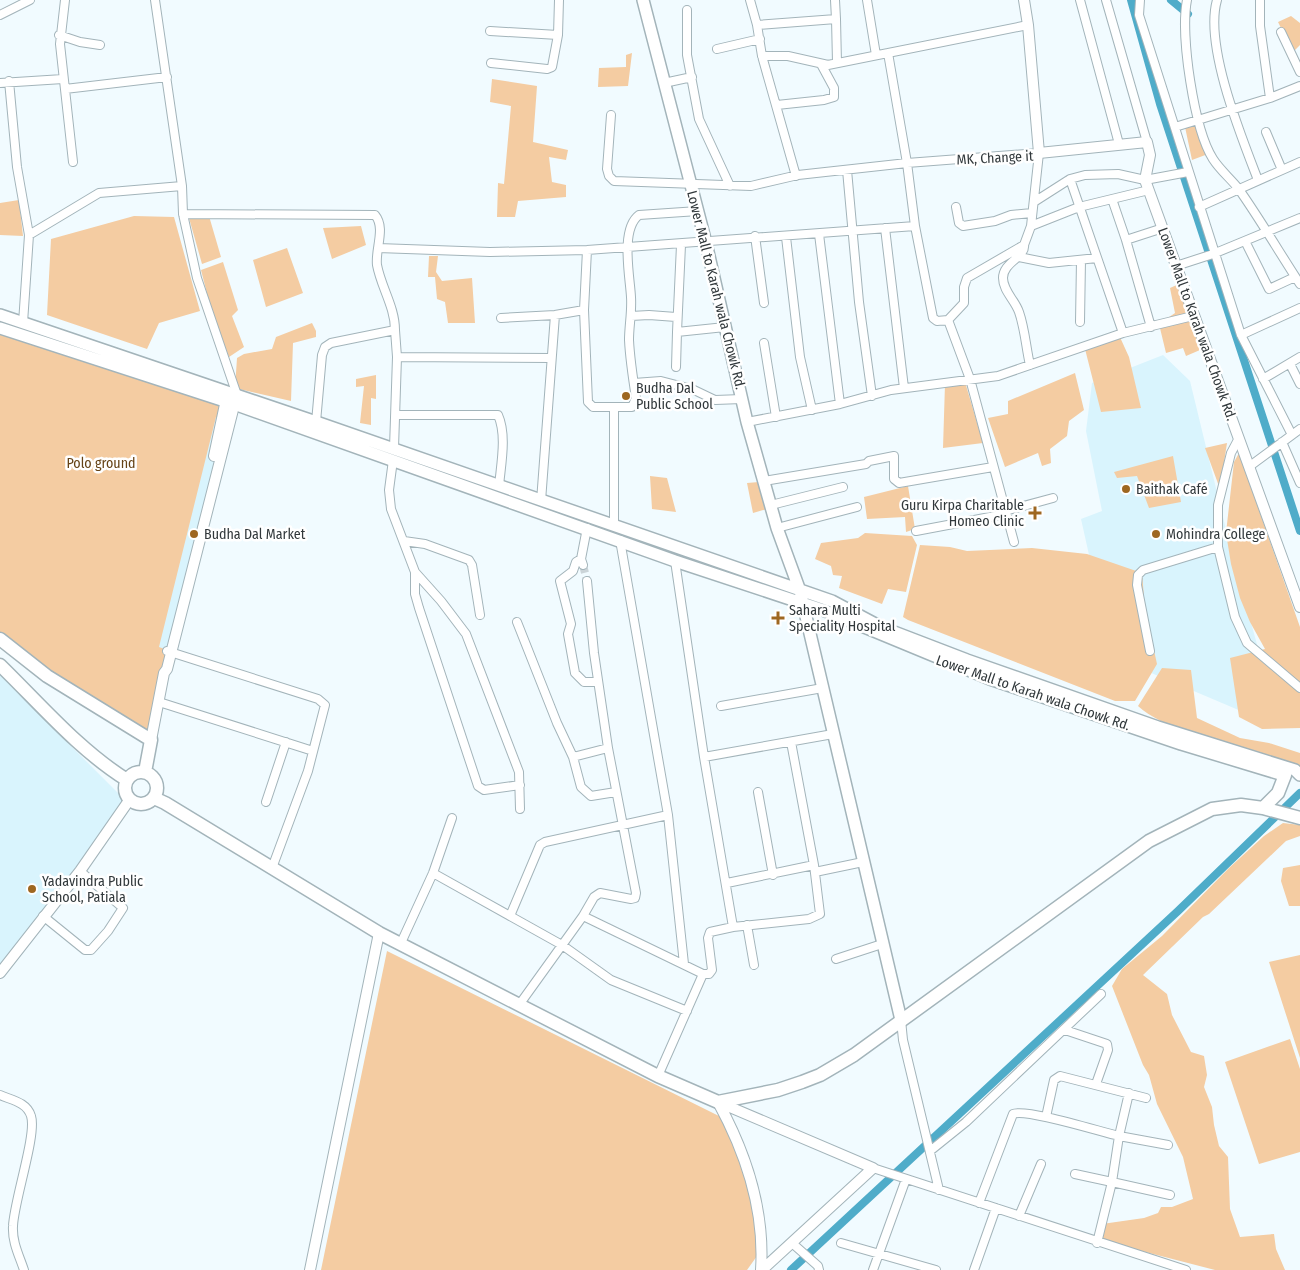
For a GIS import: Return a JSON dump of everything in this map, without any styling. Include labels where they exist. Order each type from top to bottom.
[{"type":"main road","name":"Lower Mall to Karah wala Chowk Rd.","points":[[643,0],[706,243],[747,422],[797,592],[850,621],[1181,744],[1285,775],[1300,776]]},
{"type":"main road","points":[[0,315],[231,398],[614,526],[675,561],[797,592]]},
{"type":"main road","points":[[0,328],[316,422],[620,540],[642,542],[797,592]]},
{"type":"main road","points":[[797,592],[817,689],[831,735]]},
{"type":"main road","points":[[797,592],[898,1022]]},
{"type":"main road","points":[[0,639],[47,676],[151,740],[145,772]]},
{"type":"main road","points":[[0,666],[66,731],[110,769],[127,780]]},
{"type":"main road","points":[[969,666],[1294,770],[1300,776]]},
{"type":"main road","points":[[145,772],[150,774],[156,783],[154,798],[145,804],[130,799],[126,790],[127,780],[135,773],[145,772]]},
{"type":"main road","points":[[1271,810],[1285,775]]},
{"type":"main road","points":[[154,798],[379,933],[658,1076],[718,1102],[778,1090],[820,1075],[854,1055],[1149,841],[1212,808],[1240,805],[1271,810],[1300,818]]},
{"type":"street","points":[[0,15],[30,0]]},
{"type":"street","points":[[65,0],[59,35],[73,162]]},
{"type":"street","points":[[151,740],[169,651],[231,398],[233,380],[197,278],[183,214],[182,186],[155,0]]},
{"type":"street","points":[[491,63],[547,69],[552,67],[558,35],[559,0]]},
{"type":"street","points":[[750,0],[757,25],[762,56],[796,176]]},
{"type":"street","points":[[834,0],[837,63]]},
{"type":"street","points":[[867,0],[876,55]]},
{"type":"street","points":[[1024,0],[1028,25],[1039,154],[1147,142],[1106,0]]},
{"type":"street","points":[[1080,0],[1119,144]]},
{"type":"street","points":[[1140,0],[1139,15],[1175,127],[1186,173],[1199,207],[1207,256],[1241,336],[1292,435]]},
{"type":"street","points":[[1187,0],[1184,16],[1184,43],[1199,120],[1212,158],[1238,188],[1300,284]]},
{"type":"street","points":[[1217,0],[1214,10],[1215,35],[1231,109],[1258,180]]},
{"type":"street","points":[[1260,0],[1260,26],[1270,98]]},
{"type":"street","points":[[687,10],[687,55],[699,119],[730,186]]},
{"type":"street","points":[[757,25],[836,19]]},
{"type":"street","points":[[762,56],[788,56],[821,64],[837,63],[1028,25]]},
{"type":"street","points":[[490,31],[558,35]]},
{"type":"street","points":[[1281,32],[1300,72]]},
{"type":"street","points":[[59,35],[80,42],[100,45]]},
{"type":"street","points":[[716,49],[760,40]]},
{"type":"street","points":[[888,53],[907,164],[915,226],[933,318],[937,321],[948,320],[964,303],[964,287],[967,278],[1024,245]]},
{"type":"street","points":[[776,105],[824,100],[834,97],[834,88],[821,64]]},
{"type":"street","points":[[65,89],[167,77]]},
{"type":"street","points":[[664,82],[692,77]]},
{"type":"street","points":[[0,82],[63,79]]},
{"type":"street","points":[[9,81],[17,166],[29,235],[23,323]]},
{"type":"street","points":[[1175,127],[1270,98],[1300,86]]},
{"type":"street","name":"MK, Change it","points":[[611,115],[607,169],[612,180],[691,185],[751,186],[796,176],[848,170],[1039,154],[1031,226],[1019,257],[1006,267],[1003,279],[1004,287],[1019,313],[1030,365]]},
{"type":"street","points":[[1266,132],[1282,170]]},
{"type":"street","name":"Lower Mall to Karah wala Chowk Rd.","points":[[1147,142],[1150,155],[1147,185],[1300,607]]},
{"type":"street","points":[[1199,207],[1300,162]]},
{"type":"street","points":[[848,170],[858,302],[872,396]]},
{"type":"street","points":[[1031,226],[1079,207],[1112,199],[1147,185],[1186,173]]},
{"type":"street","points":[[1034,202],[1070,179],[1085,175],[1118,174],[1147,185]]},
{"type":"street","points":[[1070,179],[1123,333]]},
{"type":"street","points":[[29,235],[99,193],[182,186]]},
{"type":"street","points":[[1112,199],[1151,327]]},
{"type":"street","points":[[956,207],[959,224],[963,226],[979,225],[1012,215],[1032,213]]},
{"type":"street","points":[[587,250],[584,310],[588,402],[593,407],[614,408],[635,405],[629,338],[631,316],[628,248],[631,226],[634,218],[639,215],[698,211]]},
{"type":"street","points":[[183,214],[370,213],[379,220],[378,266],[392,310],[397,357],[391,509],[415,572],[415,594],[419,608],[478,786],[484,790],[520,785]]},
{"type":"street","points":[[1176,266],[1207,256],[1298,219],[1300,229]]},
{"type":"street","points":[[378,248],[490,252],[587,250],[681,245],[755,236],[786,237],[915,226]]},
{"type":"street","points":[[885,228],[904,388]]},
{"type":"street","points":[[1126,240],[1162,228]]},
{"type":"street","points":[[818,234],[840,404]]},
{"type":"street","points":[[755,236],[764,303]]},
{"type":"street","points":[[786,237],[800,357],[812,410]]},
{"type":"street","points":[[1244,241],[1269,289],[1295,277]]},
{"type":"street","points":[[676,367],[678,332],[676,317],[681,245]]},
{"type":"street","points":[[1019,257],[1048,263],[1097,258]]},
{"type":"street","points":[[1080,322],[1081,260]]},
{"type":"street","points":[[1241,336],[1300,308]]},
{"type":"street","points":[[501,318],[555,315],[584,310]]},
{"type":"street","points":[[541,501],[555,315]]},
{"type":"street","points":[[631,316],[676,317]]},
{"type":"street","points":[[747,422],[840,404],[904,388],[998,376],[1123,333],[1193,316]]},
{"type":"street","points":[[948,320],[970,379],[1014,542]]},
{"type":"street","points":[[678,332],[725,327]]},
{"type":"street","points":[[316,422],[324,347],[332,343],[395,330]]},
{"type":"street","points":[[764,342],[776,417]]},
{"type":"street","points":[[397,357],[551,358]]},
{"type":"street","points":[[1263,379],[1300,357]]},
{"type":"street","points":[[1290,364],[1300,384]]},
{"type":"street","points":[[634,383],[661,381],[692,389],[714,400],[742,399]]},
{"type":"street","points":[[614,408],[614,526]]},
{"type":"street","points":[[395,414],[498,415],[501,422],[502,437],[499,486]]},
{"type":"street","points":[[1250,466],[1300,429]]},
{"type":"street","points":[[1239,438],[1231,453],[1220,494],[1218,547],[1235,617],[1247,643],[1300,688]]},
{"type":"street","points":[[1279,444],[1300,483]]},
{"type":"street","points":[[764,481],[866,464],[869,461],[894,456],[894,479],[899,484],[993,467]]},
{"type":"street","points":[[771,505],[843,487]]},
{"type":"street","points":[[916,531],[1006,512],[1053,498]]},
{"type":"street","points":[[777,528],[857,507]]},
{"type":"street","points":[[587,528],[582,562],[576,562],[573,572],[560,581],[571,624],[568,634],[576,673],[584,682],[598,682]]},
{"type":"street","points":[[620,540],[668,815],[684,964]]},
{"type":"street","points":[[404,541],[425,544],[469,560],[472,564],[480,615]]},
{"type":"street","points":[[1150,651],[1137,585],[1138,576],[1143,570],[1218,547]]},
{"type":"street","points":[[675,561],[704,757],[727,883],[732,927]]},
{"type":"street","points":[[415,572],[441,601],[466,634],[519,772],[520,809]]},
{"type":"street","points":[[519,1006],[583,916],[594,897],[600,893],[631,899],[635,898],[598,682],[587,581]]},
{"type":"street","points":[[517,622],[557,724],[574,757],[584,792],[590,796],[616,792]]},
{"type":"street","points":[[169,651],[322,701],[326,708],[272,868]]},
{"type":"street","points":[[721,706],[817,689]]},
{"type":"street","points":[[159,702],[313,751]]},
{"type":"street","points":[[704,757],[831,735]]},
{"type":"street","points":[[266,802],[286,742]]},
{"type":"street","points":[[583,916],[703,974],[709,974],[712,970],[708,938],[710,932],[747,925],[810,919],[820,914],[815,869],[791,742]]},
{"type":"street","points":[[574,757],[608,748]]},
{"type":"street","points":[[758,792],[773,875]]},
{"type":"street","points":[[0,973],[80,871],[130,799]]},
{"type":"street","points":[[510,916],[540,845],[668,815]]},
{"type":"street","points":[[400,944],[432,873],[452,818]]},
{"type":"street","points":[[727,883],[860,862]]},
{"type":"street","points":[[43,916],[85,950],[91,950],[101,940],[123,908],[80,871]]},
{"type":"street","points":[[432,873],[562,945],[611,980],[687,1011]]},
{"type":"street","points":[[747,925],[754,965]]},
{"type":"street","points":[[310,1270],[379,933]]},
{"type":"street","points":[[836,959],[880,945]]},
{"type":"street","points":[[658,1076],[703,974]]},
{"type":"street","points":[[930,1151],[966,1122],[1101,994]]},
{"type":"street","points":[[898,1022],[939,1190]]},
{"type":"street","points":[[1065,1030],[1107,1044],[1108,1050],[1096,1084]]},
{"type":"street","points":[[1046,1117],[1054,1080],[1057,1077],[1096,1084],[1146,1098]]},
{"type":"street","points":[[1097,1243],[1112,1182],[1119,1136],[1129,1093]]},
{"type":"street","points":[[0,1095],[19,1102],[27,1109],[32,1125],[13,1223],[14,1244],[24,1270]]},
{"type":"street","points":[[718,1102],[873,1168],[1097,1243],[1186,1270]]},
{"type":"street","points":[[718,1102],[744,1157],[756,1193],[763,1245],[762,1270]]},
{"type":"street","points":[[979,1203],[1013,1114],[1018,1112],[1046,1117],[1119,1136],[1168,1145]]},
{"type":"street","points":[[1019,1216],[1041,1164]]},
{"type":"street","points":[[762,1270],[873,1168]]},
{"type":"street","points":[[1075,1174],[1170,1195]]},
{"type":"street","points":[[873,1270],[906,1179]]},
{"type":"street","points":[[974,1270],[996,1208]]},
{"type":"street","points":[[792,1243],[819,1270]]},
{"type":"street","points":[[841,1243],[879,1253],[923,1268],[936,1270]]},
{"type":"shaded area","name":"Mohindra College","points":[[1163,355],[1190,381],[1231,550],[1258,648],[1255,717],[1116,658],[1106,631],[1081,519],[1102,511],[1086,431],[1092,383]]},
{"type":"shaded area","name":"Budha Dal Market","points":[[215,418],[230,420],[173,652],[158,648]]},
{"type":"shaded area","name":"Yadavindra Public School, Patiala","points":[[0,667],[28,703],[128,803],[0,974]]},
{"type":"green space","points":[[1291,16],[1300,23],[1300,45],[1293,52],[1278,22]]},
{"type":"green space","points":[[632,53],[628,86],[598,87],[599,68],[626,67],[626,55]]},
{"type":"green space","points":[[492,79],[537,86],[533,142],[568,150],[566,160],[549,157],[552,182],[566,185],[566,197],[518,201],[515,217],[497,217],[498,183],[504,184],[511,106],[490,102]]},
{"type":"green space","points":[[1197,123],[1208,154],[1192,160],[1185,127]]},
{"type":"green space","points":[[19,200],[23,236],[0,235],[0,203]]},
{"type":"green space","points":[[134,216],[174,217],[200,311],[159,323],[147,349],[47,315],[51,239]]},
{"type":"green space","points":[[209,216],[221,257],[202,264],[189,218]]},
{"type":"green space","points":[[361,226],[366,245],[332,259],[323,228]]},
{"type":"green space","points":[[287,248],[303,293],[266,307],[253,260]]},
{"type":"green space","points":[[429,256],[438,256],[436,272],[442,281],[472,278],[475,323],[448,323],[445,302],[437,299],[435,277],[428,277]]},
{"type":"green space","points":[[223,262],[238,310],[232,316],[244,347],[229,357],[213,317],[201,270]]},
{"type":"green space","points":[[1179,284],[1200,350],[1186,356],[1183,348],[1166,353],[1159,324],[1175,313],[1170,288]]},
{"type":"green space","points":[[312,323],[316,331],[316,337],[293,343],[291,401],[235,388],[237,358],[244,354],[272,349],[276,337]]},
{"type":"green space","name":"Polo ground","points":[[0,326],[229,397],[221,419],[216,417],[159,647],[173,652],[152,736],[0,639]]},
{"type":"green space","points":[[1119,335],[1129,357],[1141,408],[1101,412],[1085,349]]},
{"type":"green space","points":[[1075,373],[1084,410],[1069,421],[1067,436],[1050,449],[1051,463],[1042,466],[1038,453],[1005,467],[988,418],[1008,414],[1008,401]]},
{"type":"green space","points":[[376,375],[376,399],[371,398],[371,425],[360,423],[364,386],[356,387],[356,379]]},
{"type":"green space","points":[[965,382],[983,443],[943,448],[945,384]]},
{"type":"green space","points":[[1227,443],[1220,489],[1205,448]]},
{"type":"green space","points":[[1239,453],[1300,627],[1300,728],[1262,729],[1239,717],[1230,658],[1265,649],[1250,622],[1240,598],[1231,564],[1226,533],[1234,462]]},
{"type":"green space","points":[[1173,456],[1181,502],[1149,508],[1137,476],[1117,478],[1114,472]]},
{"type":"green space","points":[[650,476],[667,478],[676,512],[652,509]]},
{"type":"green space","points":[[759,482],[767,509],[753,513],[747,483]]},
{"type":"green space","points":[[908,486],[915,529],[906,532],[905,517],[867,519],[864,497]]},
{"type":"green space","points":[[865,533],[912,536],[917,545],[906,592],[888,589],[882,604],[839,588],[842,576],[833,575],[831,566],[815,559],[821,543],[858,538]]},
{"type":"green space","points":[[920,545],[950,547],[967,551],[1032,548],[1087,554],[1142,573],[1145,609],[1157,664],[1135,701],[1115,701],[903,617]]},
{"type":"green space","points":[[1162,668],[1191,670],[1197,718],[1240,738],[1269,743],[1300,753],[1300,767],[1214,742],[1151,716],[1138,706]]},
{"type":"green space","points":[[1283,823],[1300,825],[1300,836],[1286,841],[1143,975],[1167,994],[1172,1015],[1191,1052],[1204,1056],[1207,1075],[1204,1087],[1212,1107],[1219,1146],[1228,1157],[1230,1209],[1240,1237],[1274,1234],[1276,1249],[1285,1270],[1215,1270],[1099,1240],[1102,1224],[1144,1218],[1158,1213],[1161,1207],[1172,1207],[1193,1199],[1183,1157],[1157,1104],[1149,1075],[1143,1065],[1112,986],[1122,969],[1162,936],[1229,868],[1264,836]]},
{"type":"green space","points":[[1300,865],[1300,906],[1289,906],[1281,881],[1283,868]]},
{"type":"green space","points":[[387,951],[723,1118],[753,1191],[762,1249],[747,1270],[321,1270]]},
{"type":"green space","points":[[1300,955],[1300,1058],[1269,962]]},
{"type":"green space","points":[[1290,1039],[1300,1069],[1300,1152],[1259,1164],[1225,1062]]},
{"type":"waterway","points":[[1131,0],[1160,104],[1300,531]]},
{"type":"waterway","points":[[1171,0],[1188,14]]},
{"type":"waterway","points":[[791,1270],[1178,911],[1300,793]]},
{"type":"tunnel","points":[[583,565],[587,581]]},
{"type":"place","name":"Budha Dal Public School","points":[[626,396]]},
{"type":"place","name":"Baithak Café","points":[[1126,489]]},
{"type":"place","name":"Guru Kirpa Charitable Homeo Clinic","points":[[1035,513]]},
{"type":"place","name":"Budha Dal Market","points":[[194,534]]},
{"type":"place","name":"Mohindra College","points":[[1156,534]]},
{"type":"place","name":"Sahara Multi Speciality Hospital","points":[[778,618]]},
{"type":"place","name":"Yadavindra Public School, Patiala","points":[[32,889]]}]
